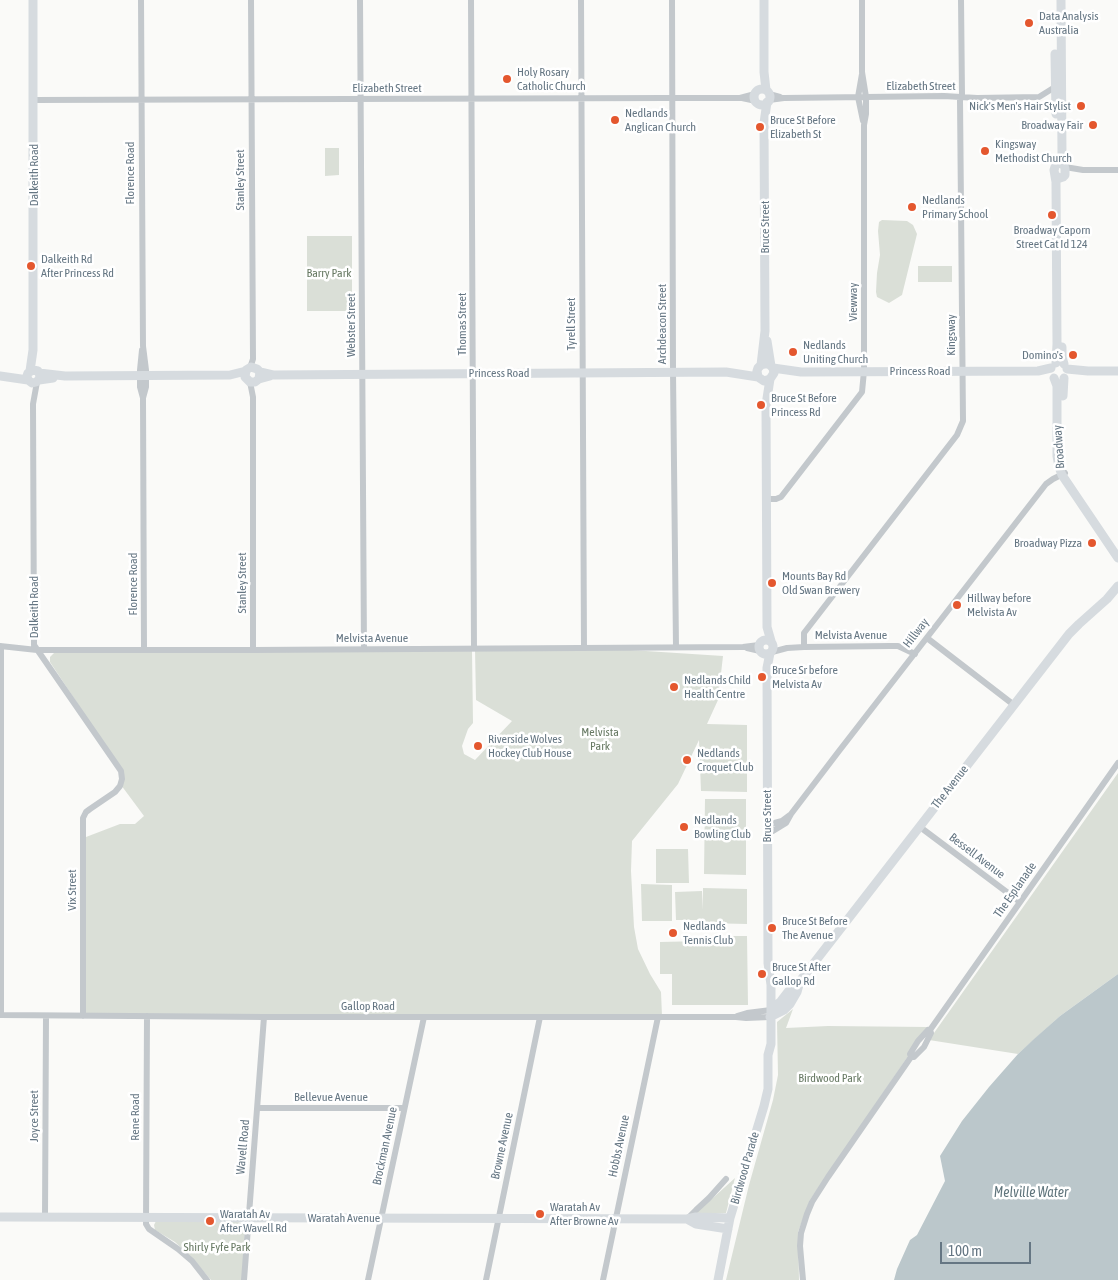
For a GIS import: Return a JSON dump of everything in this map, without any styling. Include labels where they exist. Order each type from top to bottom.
[{"type":"street","name":"Dalkeith Road","points":[[33,0],[34,645],[120,771],[122,782]]},
{"type":"street","name":"Florence Road","points":[[141,0],[143,375],[146,387],[143,398],[144,650]]},
{"type":"street","name":"Stanley Street","points":[[251,0],[253,650]]},
{"type":"street","name":"Webster Street","points":[[360,0],[364,649]]},
{"type":"street","name":"Thomas Street","points":[[471,0],[474,648]]},
{"type":"street","name":"Tyrell Street","points":[[580,0],[584,647]]},
{"type":"street","name":"Archdeacon Street","points":[[672,0],[676,647]]},
{"type":"street","name":"Bruce Street","points":[[764,0],[768,963],[765,984],[768,1014]]},
{"type":"street","name":"Viewway","points":[[862,0],[862,72],[858,98],[864,125]]},
{"type":"street","name":"Kingsway","points":[[804,647],[804,633],[957,435],[963,421],[961,0]]},
{"type":"street","name":"Broadway","points":[[1056,0],[1055,88],[1062,170]]},
{"type":"street","name":"Broadway","points":[[1061,0],[1062,170],[1057,344],[1063,474],[1118,558]]},
{"type":"street","name":"Viewway","points":[[766,500],[781,497],[862,392],[864,372],[864,125],[866,97],[862,72]]},
{"type":"street","name":"Elizabeth Street","points":[[34,100],[1039,97],[1055,88]]},
{"type":"street","points":[[1062,170],[1118,170]]},
{"type":"street","name":"Princess Road","points":[[1,376],[230,375],[253,373],[273,375],[1118,370]]},
{"type":"street","name":"Broadway","points":[[1063,474],[1118,549]]},
{"type":"street","name":"Hillway","points":[[767,829],[786,823],[791,814],[1046,484],[1063,474]]},
{"type":"street","name":"The Avenue","points":[[768,1014],[784,1010],[790,1004],[798,992],[800,981],[1014,704],[1069,634],[1106,600],[1118,586]]},
{"type":"street","name":"The Avenue","points":[[1106,600],[1118,593]]},
{"type":"street","points":[[927,638],[1014,704]]},
{"type":"street","points":[[0,1015],[1,646]]},
{"type":"street","name":"Melvista Avenue","points":[[1,646],[37,650],[253,650],[898,646],[914,654]]},
{"type":"street","name":"The Esplanade","points":[[804,1280],[800,1246],[803,1224],[809,1208],[911,1057],[910,1054],[918,1040],[930,1030],[1118,763]]},
{"type":"street","name":"Vix Street","points":[[83,1016],[83,818],[86,812],[115,792],[122,782]]},
{"type":"street","name":"Bessell Avenue","points":[[920,827],[1020,902]]},
{"type":"street","name":"Gallop Road","points":[[0,1015],[746,1018],[768,1014]]},
{"type":"street","name":"Birdwood Parade","points":[[718,1280],[730,1218],[768,1089],[768,1055],[770,1044],[768,1014]]},
{"type":"street","name":"Joyce Street","points":[[45,1217],[46,1016]]},
{"type":"street","name":"Rene Road","points":[[146,1217],[147,1016]]},
{"type":"street","name":"Wavell Road","points":[[244,1280],[264,1017]]},
{"type":"street","name":"Brockman Avenue","points":[[368,1280],[424,1017]]},
{"type":"street","name":"Browne Avenue","points":[[486,1280],[540,1017]]},
{"type":"street","name":"Hobbs Avenue","points":[[603,1280],[658,1017]]},
{"type":"street","name":"Bellevue Avenue","points":[[258,1108],[404,1108]]},
{"type":"street","points":[[687,1219],[726,1179]]},
{"type":"street","name":"Waratah Avenue","points":[[0,1217],[730,1218]]},
{"type":"street","points":[[146,1217],[147,1227],[192,1261],[207,1280]]},
{"type":"street","name":"Waratah Avenue","points":[[687,1219],[696,1224],[728,1229]]},
{"type":"green space","points":[[325,148],[339,148],[339,175],[325,176]]},
{"type":"green space","points":[[882,220],[907,221],[913,225],[917,234],[902,295],[889,303],[877,297],[876,292],[880,255],[878,231],[879,222]]},
{"type":"green space","name":"Barry Park","points":[[307,236],[352,236],[352,311],[307,311]]},
{"type":"green space","points":[[918,266],[952,266],[952,282],[918,282]]},
{"type":"green space","name":"Melvista Park","points":[[584,647],[723,656],[718,700],[707,724],[747,725],[747,792],[701,791],[699,740],[678,784],[632,841],[631,871],[634,927],[638,949],[661,992],[662,1016],[84,1014],[86,837],[120,824],[135,824],[144,816],[121,785],[121,769],[50,662],[50,657],[54,653],[472,650],[473,723],[468,729],[462,746],[464,754],[475,760],[512,721],[476,700],[475,649]]},
{"type":"green space","points":[[1118,773],[1118,974],[1060,1016],[1018,1054],[929,1040]]},
{"type":"green space","points":[[705,799],[746,799],[746,875],[704,874]]},
{"type":"green space","points":[[656,849],[688,849],[689,883],[656,883]]},
{"type":"green space","points":[[641,884],[672,885],[672,921],[642,921]]},
{"type":"green space","points":[[703,888],[747,889],[747,924],[704,923],[703,920],[676,920],[675,892],[702,891],[703,910]]},
{"type":"green space","points":[[704,936],[747,936],[748,1005],[672,1005],[672,974],[660,974],[660,942],[703,941]]},
{"type":"green space","name":"Birdwood Park","points":[[793,1009],[786,1028],[828,1026],[928,1027],[810,1200],[798,1232],[799,1280],[726,1280],[778,1075],[777,1022]]},
{"type":"green space","points":[[735,1178],[726,1213],[694,1215]]},
{"type":"green space","name":"Shirly Fyfe Park","points":[[156,1221],[238,1222],[243,1224],[245,1230],[242,1280],[211,1280],[175,1242],[155,1230],[154,1225]]},
{"type":"water","name":"Melville Water","points":[[1118,974],[1118,1280],[894,1280],[910,1240],[917,1235],[945,1181],[940,1156],[962,1121],[1018,1054],[1060,1016]]},
{"type":"place","name":"Data Analysis Australia","points":[[1029,23]]},
{"type":"place","name":"Holy Rosary Catholic Church","points":[[507,79]]},
{"type":"place","name":"Nick's Men's Hair Stylist","points":[[1081,106]]},
{"type":"place","name":"Nedlands Anglican Church","points":[[615,120]]},
{"type":"place","name":"Broadway Fair","points":[[1093,125]]},
{"type":"place","name":"Bruce St Before Elizabeth St","points":[[760,127]]},
{"type":"place","name":"Kingsway Methodist Church","points":[[985,151]]},
{"type":"place","name":"Nedlands Primary School","points":[[912,207]]},
{"type":"place","name":"Broadway Caporn Street Cat Id 124","points":[[1052,215]]},
{"type":"place","name":"Dalkeith Rd After Princess Rd","points":[[31,266]]},
{"type":"place","name":"Nedlands Uniting Church","points":[[793,352]]},
{"type":"place","name":"Domino's","points":[[1073,355]]},
{"type":"place","name":"Bruce St Before Princess Rd","points":[[761,405]]},
{"type":"place","name":"Broadway Pizza","points":[[1092,543]]},
{"type":"place","name":"Mounts Bay Rd Old Swan Brewery","points":[[772,583]]},
{"type":"place","name":"Hillway before Melvista Av","points":[[957,605]]},
{"type":"place","name":"Bruce Sr before Melvista Av","points":[[762,677]]},
{"type":"place","name":"Nedlands Child Health Centre","points":[[674,687]]},
{"type":"place","name":"Riverside Wolves Hockey Club House","points":[[478,746]]},
{"type":"place","name":"Nedlands Croquet Club","points":[[687,760]]},
{"type":"place","name":"Nedlands Bowling Club","points":[[684,827]]},
{"type":"place","name":"Bruce St Before The Avenue","points":[[772,928]]},
{"type":"place","name":"Nedlands Tennis Club","points":[[673,933]]},
{"type":"place","name":"Bruce St After Gallop Rd","points":[[762,974]]},
{"type":"place","name":"Waratah Av After Browne Av","points":[[540,1214]]},
{"type":"place","name":"Waratah Av After Wavell Rd","points":[[210,1221]]}]
